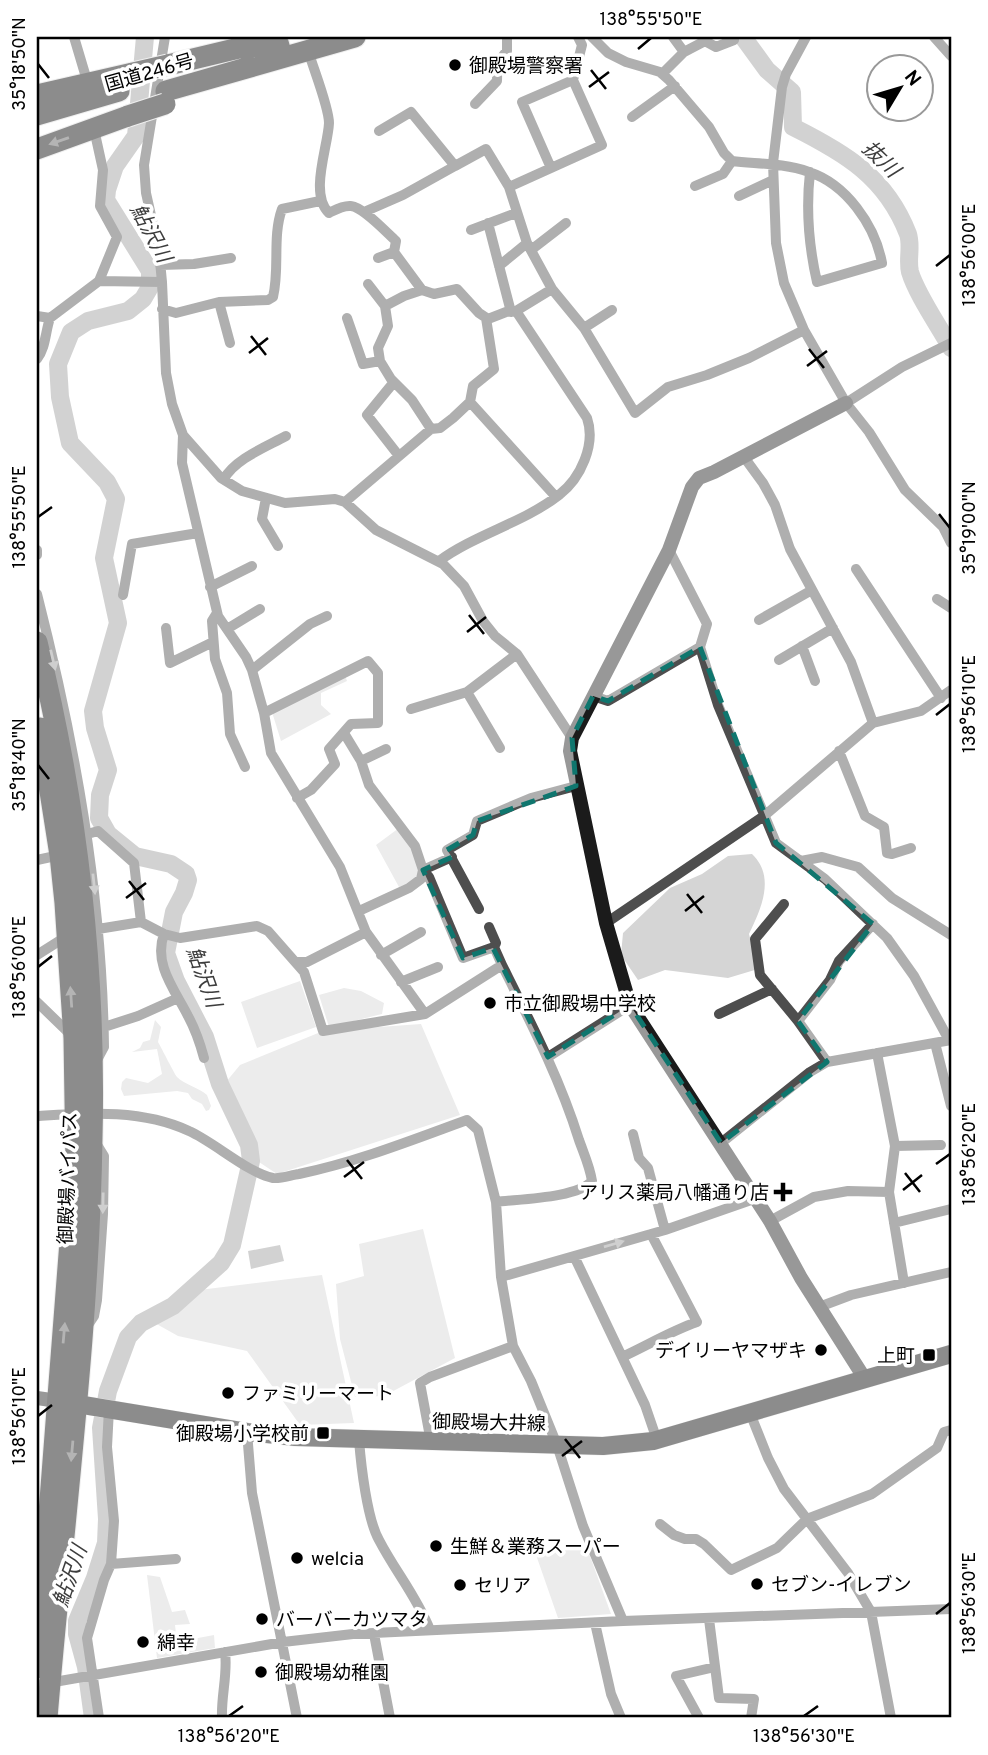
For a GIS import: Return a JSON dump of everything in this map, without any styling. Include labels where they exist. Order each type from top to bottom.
[{"type":"highway","points":[[37,95],[89,84],[130,94],[167,85],[241,76],[280,51],[355,37]]},
{"type":"highway","points":[[37,149],[94,129],[130,94],[167,85],[239,48],[280,51]]},
{"type":"highway","name":"国道246号","points":[[37,115],[130,94]]},
{"type":"highway","name":"国道246号","points":[[37,128],[130,94]]},
{"type":"highway","name":"御殿場バイパス","points":[[37,642],[81,835],[92,1069],[76,1164],[85,1405],[50,1478],[45,1696]]},
{"type":"highway","name":"御殿場バイパス","points":[[37,712],[60,855],[74,1038],[84,1114],[92,1138],[82,1333],[85,1405]]},
{"type":"main road","name":"御殿場大井線","points":[[85,1405],[247,1432],[295,1437],[603,1446],[657,1440],[951,1354]]},
{"type":"street","points":[[74,37],[89,84]]},
{"type":"street","points":[[165,37],[144,165],[160,265],[166,373],[172,404],[183,435],[183,463],[210,587],[217,613],[252,670],[264,713],[271,754],[340,867],[366,932],[425,1014]]},
{"type":"street","points":[[475,104],[497,81],[500,57],[507,51],[507,37]]},
{"type":"street","points":[[509,187],[602,145],[573,80],[582,45],[578,37]]},
{"type":"street","points":[[592,37],[617,58],[662,74],[709,127],[724,153],[732,161],[773,163],[810,172],[830,181],[862,214],[871,229],[882,263],[817,282],[811,256],[808,186],[810,172]]},
{"type":"street","points":[[673,37],[684,52]]},
{"type":"street","points":[[806,37],[786,74],[778,106],[773,180],[776,243],[784,282],[804,330],[846,403],[869,432],[905,490],[943,527],[951,543]]},
{"type":"street","points":[[934,37],[951,56]]},
{"type":"street","points":[[662,74],[684,52],[705,41],[716,47],[734,40]]},
{"type":"street","points":[[307,44],[329,121],[320,201],[328,212],[346,206],[354,206],[364,212],[396,241],[394,252],[422,290]]},
{"type":"street","points":[[551,168],[522,102],[573,80]]},
{"type":"street","points":[[632,117],[675,86]]},
{"type":"street","points":[[379,131],[411,112],[455,166]]},
{"type":"street","points":[[37,359],[45,348],[45,335],[50,318],[99,281],[117,237],[100,206],[103,170],[94,129]]},
{"type":"street","points":[[364,212],[403,195],[486,149],[509,187],[529,247],[552,289],[584,328],[635,413],[668,387],[707,376],[804,330]]},
{"type":"street","points":[[695,186],[723,174],[732,161]]},
{"type":"street","points":[[738,196],[773,180]]},
{"type":"street","points":[[162,309],[176,313],[219,302],[268,300],[274,297],[277,279],[277,224],[282,209],[320,201]]},
{"type":"street","points":[[471,230],[516,213]]},
{"type":"street","points":[[439,561],[556,497],[576,478],[587,454],[592,432],[587,418],[514,312],[488,223]]},
{"type":"street","points":[[499,266],[566,223]]},
{"type":"street","points":[[377,258],[394,252]]},
{"type":"street","points":[[160,265],[194,264],[231,258]]},
{"type":"street","points":[[99,281],[160,282]]},
{"type":"street","points":[[368,284],[385,306],[388,326],[378,348],[380,360],[431,429]]},
{"type":"street","points":[[345,502],[431,429],[440,428],[470,402],[473,386],[494,369],[486,318],[457,289],[435,294],[422,290],[385,306]]},
{"type":"street","points":[[486,318],[514,312],[552,289]]},
{"type":"street","points":[[219,302],[230,343]]},
{"type":"street","points":[[584,328],[612,310]]},
{"type":"street","points":[[37,316],[50,318]]},
{"type":"street","points":[[347,318],[363,364],[380,360]]},
{"type":"street","points":[[865,1379],[819,1307],[770,1221],[630,1005],[606,923],[570,751],[572,738],[669,550],[692,487],[698,478],[846,403],[951,343]]},
{"type":"street","points":[[394,382],[366,415],[399,456]]},
{"type":"street","points":[[470,402],[556,497]]},
{"type":"street","points":[[183,435],[224,480],[242,491],[285,503],[335,499],[345,502],[376,530],[439,561],[464,586],[483,621],[495,636],[517,654],[572,738]]},
{"type":"street","points":[[224,480],[229,471],[286,436]]},
{"type":"street","points":[[744,457],[764,482],[790,549],[851,662],[873,723]]},
{"type":"street","points":[[266,498],[262,520],[278,546]]},
{"type":"street","points":[[122,595],[132,544],[198,533]]},
{"type":"street","points":[[669,550],[707,624],[700,647],[718,705],[776,843],[825,879],[873,924],[901,955],[950,1040],[827,1062],[810,1072],[720,1143]]},
{"type":"street","points":[[210,587],[252,566]]},
{"type":"street","points":[[856,569],[941,698]]},
{"type":"street","points":[[759,620],[811,590]]},
{"type":"street","points":[[37,594],[67,723],[81,835],[98,929],[104,1047],[92,1069]]},
{"type":"street","points":[[937,599],[951,608]]},
{"type":"street","points":[[227,629],[260,609]]},
{"type":"street","points":[[217,613],[212,621],[215,659],[227,693],[230,734],[245,767]]},
{"type":"street","points":[[252,670],[310,624],[327,616]]},
{"type":"street","points":[[166,628],[170,663],[214,642]]},
{"type":"street","points":[[779,660],[833,628]]},
{"type":"street","points":[[802,646],[815,681]]},
{"type":"street","points":[[593,696],[608,701],[700,647]]},
{"type":"street","points":[[411,709],[467,692],[517,654]]},
{"type":"street","points":[[264,713],[368,661],[379,673],[378,723],[351,724],[329,749],[335,764],[311,790],[297,798]]},
{"type":"street","points":[[606,923],[764,816],[873,723],[921,711],[951,690]]},
{"type":"street","points":[[467,692],[500,748]]},
{"type":"street","points":[[344,733],[361,761],[369,785],[415,846],[463,958],[494,947]]},
{"type":"street","points":[[361,761],[386,749]]},
{"type":"street","points":[[839,751],[865,816],[884,827],[887,853],[911,848]]},
{"type":"street","points":[[479,909],[447,850],[473,835],[477,821],[531,798],[576,786]]},
{"type":"street","points":[[81,835],[97,831],[134,863],[141,922]]},
{"type":"street","points":[[37,860],[60,855]]},
{"type":"street","points":[[359,911],[409,888],[421,879],[424,870],[452,857]]},
{"type":"street","points":[[801,860],[822,857],[858,867],[892,898],[951,935]]},
{"type":"street","points":[[784,904],[755,939],[758,969],[827,1062]]},
{"type":"street","points":[[98,929],[141,922],[164,934],[180,938],[257,926],[268,931],[298,962],[304,972],[323,1031],[425,1014],[502,965]]},
{"type":"street","points":[[798,1021],[830,980],[839,961],[873,924]]},
{"type":"street","points":[[489,927],[496,943],[494,947],[548,1057],[569,1107],[591,1170],[592,1181],[587,1187],[573,1192],[496,1202]]},
{"type":"street","points":[[298,962],[307,962],[366,932]]},
{"type":"street","points":[[381,956],[421,932]]},
{"type":"street","points":[[164,934],[160,946],[162,964],[197,1035],[204,1058]]},
{"type":"street","points":[[37,955],[67,935]]},
{"type":"street","points":[[401,982],[438,967]]},
{"type":"street","points":[[719,1014],[772,989]]},
{"type":"street","points":[[104,1027],[138,1016],[178,998]]},
{"type":"street","points":[[37,1002],[74,1038]]},
{"type":"street","points":[[548,1057],[630,1005]]},
{"type":"street","points":[[935,1043],[951,1106]]},
{"type":"street","points":[[877,1054],[895,1146],[889,1192],[904,1283]]},
{"type":"street","points":[[37,1116],[84,1114],[159,1119],[190,1131],[262,1174],[276,1178],[322,1169],[467,1120],[478,1130],[496,1202],[501,1277],[513,1346],[531,1381],[557,1445],[583,1526],[623,1621]]},
{"type":"street","points":[[633,1134],[639,1157],[648,1168],[665,1230]]},
{"type":"street","points":[[895,1146],[941,1145]]},
{"type":"street","points":[[770,1221],[814,1198],[848,1191],[889,1192]]},
{"type":"street","points":[[501,1277],[665,1230],[754,1199]]},
{"type":"street","points":[[894,1223],[951,1209]]},
{"type":"street","points":[[622,1357],[667,1333],[697,1322],[651,1234]]},
{"type":"street","points":[[574,1256],[645,1405],[657,1440]]},
{"type":"street","points":[[819,1307],[851,1295],[951,1272]]},
{"type":"street","points":[[431,1442],[420,1383],[513,1346]]},
{"type":"street","points":[[37,1398],[85,1405],[107,1447],[114,1521],[111,1564],[87,1638],[88,1676],[99,1718]]},
{"type":"street","points":[[750,1413],[784,1489],[848,1573],[871,1612],[891,1718]]},
{"type":"street","points":[[660,1524],[674,1535],[696,1539],[704,1544],[731,1570],[777,1548],[807,1519],[872,1494],[937,1448],[944,1432],[951,1430]]},
{"type":"street","points":[[247,1432],[252,1493],[297,1718]]},
{"type":"street","points":[[359,1440],[361,1470],[377,1538],[422,1610],[430,1630]]},
{"type":"street","points":[[111,1564],[176,1559]]},
{"type":"street","points":[[45,1696],[88,1676],[283,1642],[430,1630],[948,1610],[951,1597]]},
{"type":"street","points":[[709,1619],[719,1698],[754,1699],[751,1718]]},
{"type":"street","points":[[595,1623],[611,1693],[621,1718]]},
{"type":"street","points":[[374,1634],[390,1718]]},
{"type":"street","points":[[222,1718],[225,1652]]},
{"type":"street","points":[[699,1718],[676,1676],[715,1667]]},
{"type":"highlighted area","points":[[700,647],[776,843],[873,924],[798,1021],[827,1062],[721,1143],[630,1005],[548,1057],[493,948],[463,958],[423,870],[452,857],[447,850],[473,835],[477,821],[576,786],[572,738],[593,696],[608,701]]},
{"type":"shaded area","points":[[345,675],[347,681],[321,693],[321,705],[331,714],[281,741],[272,712]]},
{"type":"shaded area","points":[[399,828],[414,849],[421,879],[399,887],[376,845]]},
{"type":"shaded area","points":[[752,854],[759,863],[765,883],[762,904],[749,934],[758,969],[728,978],[665,970],[638,980],[621,955],[623,933],[670,888],[702,874],[728,856]]},
{"type":"shaded area","points":[[300,981],[316,1027],[257,1048],[241,1002]]},
{"type":"shaded area","points":[[344,988],[361,991],[384,1003],[382,1014],[329,1027],[319,995]]},
{"type":"shaded area","points":[[155,1020],[161,1027],[158,1042],[175,1075],[207,1095],[211,1106],[209,1110],[206,1111],[202,1104],[192,1099],[188,1093],[177,1091],[124,1096],[121,1089],[126,1078],[148,1083],[162,1074],[157,1049],[132,1052],[140,1048],[143,1042],[150,1040]]},
{"type":"shaded area","points":[[421,1024],[460,1115],[277,1174],[259,1162],[226,1082],[240,1065],[323,1031]]},
{"type":"shaded area","points":[[423,1229],[455,1358],[384,1396],[355,1397],[340,1339],[336,1284],[364,1276],[359,1244]]},
{"type":"shaded area","points":[[280,1245],[284,1261],[251,1269],[248,1251]]},
{"type":"shaded area","points":[[322,1275],[354,1423],[300,1425],[247,1351],[178,1336],[153,1322],[199,1290]]},
{"type":"shaded area","points":[[586,1545],[611,1614],[558,1618],[535,1552]]},
{"type":"shaded area","points":[[147,1575],[160,1577],[172,1612],[185,1610],[190,1624],[175,1625],[177,1642],[214,1635],[215,1648],[157,1658]]},
{"type":"waterway","name":"鮎沢川","points":[[93,1718],[86,1667],[77,1634],[77,1621],[106,1543],[101,1428],[108,1391],[128,1337],[141,1323],[173,1306],[221,1263],[232,1245],[251,1161],[249,1145],[220,1084],[205,1037],[176,981],[166,953],[174,912],[188,880],[186,874],[171,864],[135,856],[108,834],[99,818],[100,795],[108,770],[95,728],[93,711],[118,623],[104,558],[116,499],[107,482],[70,443],[60,397],[58,364],[71,332],[88,321],[128,311],[143,299],[150,287],[150,271],[106,200],[115,166],[136,136],[145,37]]},
{"type":"waterway","name":"抜川","points":[[743,37],[767,70],[792,92],[793,127],[846,157],[876,182],[888,197],[908,234],[909,267],[913,281],[951,348]]},
{"type":"place","name":"御殿場警察署","points":[[455,65]]},
{"type":"place","name":"市立御殿場中学校","points":[[490,1003]]},
{"type":"place","name":"アリス薬局八幡通り店","points":[[783,1192]]},
{"type":"place","name":"デイリーヤマザキ","points":[[821,1350]]},
{"type":"place","name":"上町","points":[[929,1355]]},
{"type":"place","name":"ファミリーマート","points":[[228,1393]]},
{"type":"place","name":"御殿場小学校前","points":[[323,1433]]},
{"type":"place","name":"生鮮＆業務スーパー","points":[[436,1546]]},
{"type":"place","name":"welcia","points":[[297,1558]]},
{"type":"place","name":"セブン-イレブン","points":[[757,1584]]},
{"type":"place","name":"セリア","points":[[460,1585]]},
{"type":"place","name":"バーバーカツマタ","points":[[262,1619]]},
{"type":"place","name":"綿幸","points":[[143,1642]]},
{"type":"place","name":"御殿場幼稚園","points":[[261,1672]]}]
